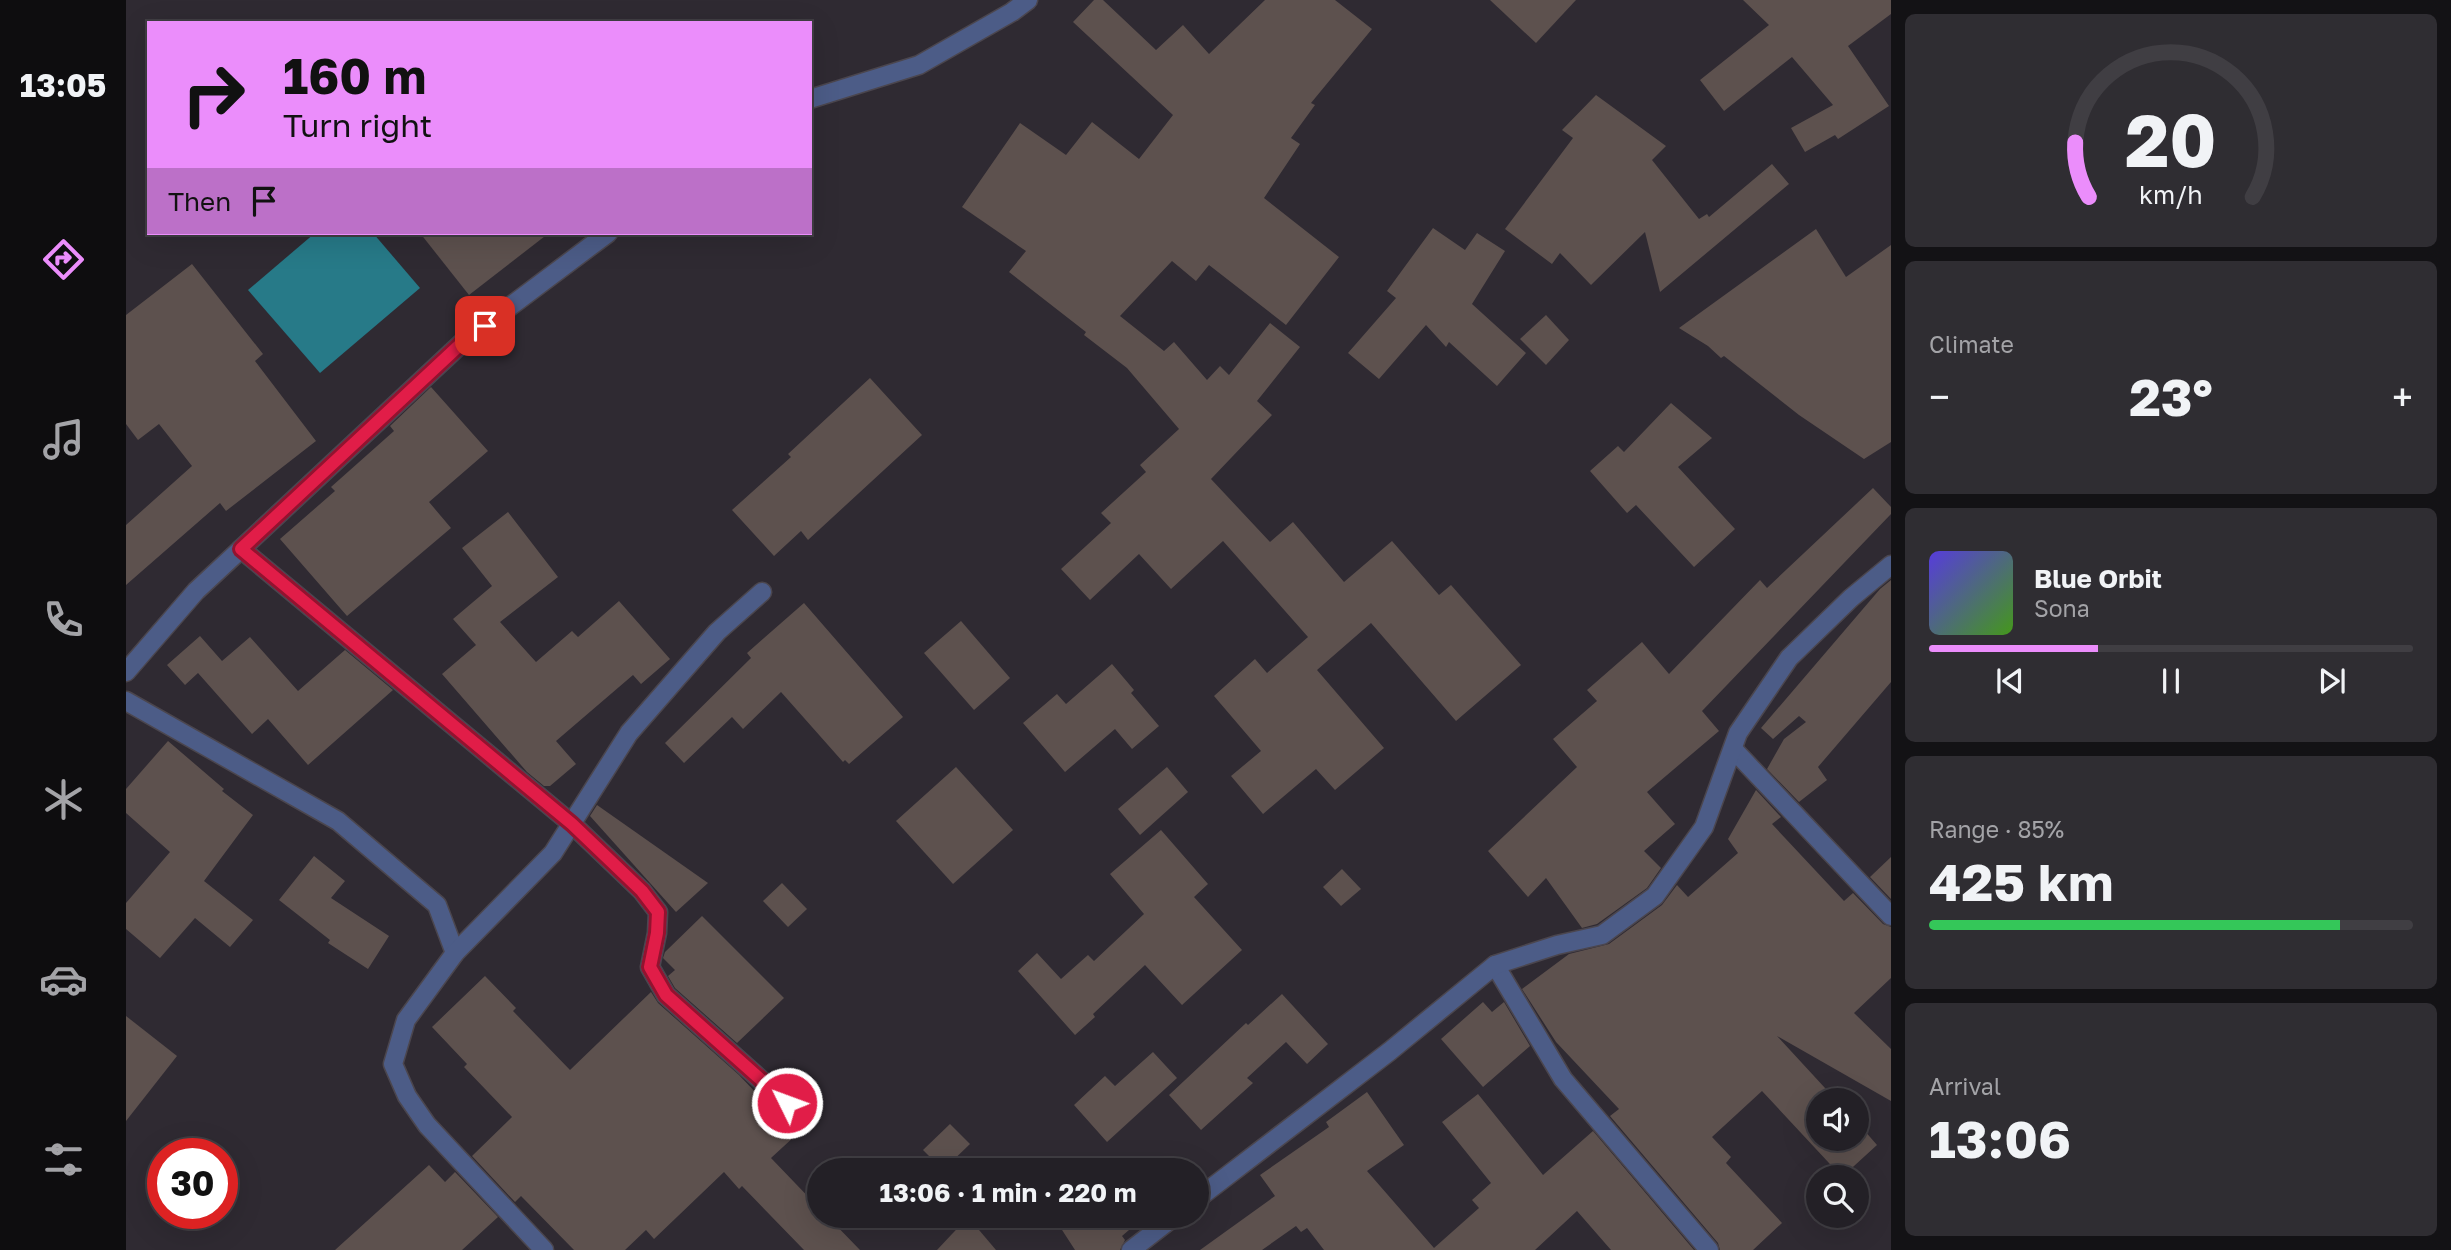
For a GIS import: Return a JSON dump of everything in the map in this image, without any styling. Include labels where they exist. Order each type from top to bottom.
[{"type":"street","points":[[812,98],[919,65],[1012,12],[1028,0]]},
{"type":"street","points":[[126,672],[197,591],[464,341],[605,235]]},
{"type":"street","points":[[241,549],[572,824],[642,891],[658,912],[650,967],[666,995],[807,1121]]},
{"type":"street","points":[[1209,1190],[1390,1051],[1495,965],[1602,934],[1655,896],[1704,827],[1738,733],[1789,658],[1891,565]]},
{"type":"street","points":[[544,1250],[427,1125],[407,1096],[393,1064],[406,1020],[455,953],[553,853],[629,733],[717,632],[762,592]]},
{"type":"street","points":[[126,701],[338,821],[437,905],[455,953]]},
{"type":"street","points":[[1733,749],[1891,916]]},
{"type":"street","points":[[1495,965],[1563,1079],[1709,1250]]},
{"type":"street","points":[[1130,1250],[1159,1228]]},
{"type":"water","points":[[313,235],[375,235],[420,288],[320,373],[248,290]]},
{"type":"building","points":[[1094,0],[1103,0],[1156,50],[1183,25],[1209,54],[1265,0],[1335,0],[1372,29],[1311,103],[1315,105],[1291,138],[1300,144],[1264,198],[1339,257],[1286,325],[1209,265],[1196,281],[1172,261],[1120,316],[1164,351],[1174,342],[1207,380],[1220,366],[1229,375],[1270,323],[1300,347],[1257,401],[1272,415],[1211,479],[1270,542],[1293,522],[1344,582],[1392,541],[1439,595],[1451,585],[1521,665],[1456,721],[1371,623],[1317,670],[1384,748],[1335,790],[1316,769],[1263,814],[1231,776],[1261,751],[1214,696],[1255,659],[1267,673],[1308,637],[1223,541],[1171,589],[1139,554],[1090,600],[1061,569],[1111,523],[1101,513],[1146,472],[1140,465],[1179,429],[1127,368],[1009,272],[1026,251],[962,207],[1020,123],[1066,155],[1092,122],[1139,159],[1173,115],[1073,22]]},
{"type":"building","points":[[1490,0],[1576,0],[1536,43]]},
{"type":"building","points":[[1743,0],[1891,0],[1891,14],[1848,46],[1889,106],[1838,139],[1835,135],[1805,152],[1791,128],[1833,105],[1792,57],[1724,111],[1700,80],[1769,25]]},
{"type":"building","points":[[1596,95],[1666,146],[1652,160],[1699,219],[1707,214],[1709,217],[1772,164],[1789,184],[1660,292],[1645,232],[1591,285],[1560,253],[1552,264],[1505,229],[1573,138],[1562,130]]},
{"type":"building","points":[[1433,228],[1465,250],[1477,233],[1505,251],[1472,304],[1526,353],[1497,386],[1449,342],[1446,347],[1426,325],[1379,379],[1348,353],[1396,298],[1387,291]]},
{"type":"building","points":[[1816,229],[1846,277],[1891,245],[1891,442],[1864,459],[1799,415],[1724,356],[1721,358],[1708,346],[1679,328]]},
{"type":"building","points":[[422,235],[546,235],[469,295]]},
{"type":"building","points":[[192,264],[263,354],[255,361],[316,441],[226,511],[220,503],[126,585],[126,525],[192,466],[159,424],[138,440],[126,424],[126,315]]},
{"type":"building","points":[[1546,315],[1569,340],[1546,365],[1520,339]]},
{"type":"building","points":[[870,378],[922,435],[808,540],[801,531],[774,556],[732,510],[791,457],[788,454]]},
{"type":"building","points":[[431,387],[488,451],[429,502],[451,528],[347,616],[280,539],[335,491],[331,487],[394,431],[390,426]]},
{"type":"building","points":[[1671,403],[1712,438],[1678,467],[1735,529],[1694,567],[1636,505],[1627,513],[1590,471],[1618,446],[1624,452]]},
{"type":"building","points":[[1873,488],[1891,507],[1891,514],[1702,711],[1719,731],[1647,792],[1675,824],[1644,851],[1661,868],[1647,888],[1597,924],[1582,928],[1546,878],[1528,897],[1488,851],[1577,767],[1553,739],[1597,701],[1587,690],[1642,642],[1669,674],[1760,580],[1767,588]]},
{"type":"building","points":[[508,512],[558,577],[500,622],[536,662],[572,631],[578,637],[619,601],[670,659],[641,684],[633,675],[556,741],[576,764],[550,786],[544,786],[527,772],[442,674],[476,645],[453,619],[492,586],[462,548]]},
{"type":"building","points":[[1891,580],[1891,682],[1818,767],[1827,780],[1799,802],[1767,769],[1784,739],[1806,722],[1799,716],[1773,739],[1761,728],[1880,589]]},
{"type":"building","points":[[804,603],[903,717],[849,764],[845,760],[843,762],[781,692],[743,729],[732,717],[684,763],[665,743],[751,658],[747,653]]},
{"type":"building","points":[[961,621],[1010,678],[974,710],[924,653]]},
{"type":"building","points":[[200,636],[222,661],[250,637],[298,691],[345,650],[393,690],[308,765],[268,719],[252,734],[198,673],[185,685],[167,665]]},
{"type":"building","points":[[1112,664],[1134,690],[1131,693],[1159,726],[1132,749],[1115,729],[1065,772],[1023,723],[1057,694],[1066,704]]},
{"type":"building","points":[[168,741],[224,789],[222,791],[253,815],[204,881],[253,920],[230,947],[195,918],[160,958],[126,929],[126,903],[170,852],[126,813],[126,789]]},
{"type":"building","points":[[956,767],[1013,830],[953,884],[896,821]]},
{"type":"building","points":[[1167,767],[1188,792],[1140,835],[1118,809]]},
{"type":"building","points":[[1756,790],[1781,817],[1772,824],[1844,901],[1853,893],[1883,924],[1891,927],[1891,978],[1854,1013],[1891,1049],[1891,1101],[1777,1036],[1825,1088],[1806,1088],[1806,1138],[1762,1091],[1712,1137],[1731,1157],[1726,1163],[1782,1223],[1753,1250],[1720,1250],[1718,1243],[1610,1116],[1619,1109],[1556,1042],[1522,989],[1569,954],[1609,944],[1662,905],[1677,885],[1688,897],[1738,853],[1728,839]]},
{"type":"building","points":[[597,805],[708,883],[676,912],[590,816]]},
{"type":"building","points":[[1161,830],[1208,884],[1194,897],[1242,950],[1182,1005],[1145,965],[1093,1014],[1095,1017],[1075,1035],[1018,971],[1037,953],[1061,979],[1088,955],[1094,961],[1144,914],[1110,874]]},
{"type":"building","points":[[314,856],[345,881],[331,898],[389,936],[368,969],[328,943],[330,940],[279,900]]},
{"type":"building","points":[[1891,857],[1891,899],[1870,877]]},
{"type":"building","points":[[1342,869],[1361,889],[1341,906],[1323,887]]},
{"type":"building","points":[[782,883],[807,909],[788,927],[763,901]]},
{"type":"building","points":[[702,916],[784,998],[737,1043],[675,988],[668,976],[675,970],[663,958],[665,952]]},
{"type":"building","points":[[485,976],[516,1008],[513,1011],[570,1070],[651,992],[658,1003],[739,1075],[796,1135],[771,1158],[807,1196],[807,1228],[839,1228],[860,1250],[804,1250],[742,1186],[739,1189],[724,1172],[654,1239],[646,1230],[625,1250],[574,1250],[521,1196],[515,1202],[472,1156],[512,1117],[464,1067],[467,1064],[432,1027]]},
{"type":"building","points":[[1282,994],[1328,1044],[1307,1064],[1286,1042],[1247,1078],[1253,1083],[1201,1130],[1169,1095],[1246,1023],[1248,1025]]},
{"type":"building","points":[[1483,1002],[1492,1012],[1504,1002],[1530,1046],[1483,1087],[1441,1039]]},
{"type":"building","points":[[126,1016],[177,1056],[126,1121]]},
{"type":"building","points":[[1153,1052],[1177,1078],[1107,1142],[1074,1105],[1105,1076],[1115,1086]]},
{"type":"building","points":[[1367,1092],[1404,1145],[1367,1171],[1434,1248],[1479,1208],[1472,1200],[1491,1183],[1442,1122],[1478,1094],[1543,1175],[1593,1131],[1694,1250],[1611,1250],[1577,1211],[1535,1250],[1324,1250],[1307,1228],[1301,1232],[1296,1226],[1262,1250],[1200,1250],[1275,1196],[1260,1175],[1329,1127],[1326,1122]]},
{"type":"building","points":[[950,1124],[970,1144],[955,1158],[931,1158],[923,1150]]},
{"type":"building","points":[[1869,1136],[1877,1145],[1855,1165],[1831,1165],[1818,1151],[1869,1151]]},
{"type":"building","points":[[429,1165],[445,1182],[455,1172],[498,1217],[462,1250],[335,1250]]},
{"type":"building","points":[[958,1228],[977,1228],[996,1250],[937,1250]]},
{"type":"building","points":[[1061,1228],[1129,1230],[1122,1236],[1125,1240],[1120,1250],[1075,1250]]},
{"type":"route","points":[[485,326],[464,341],[241,549],[572,824],[642,891],[658,912],[650,967],[666,995],[787,1103]]}]
